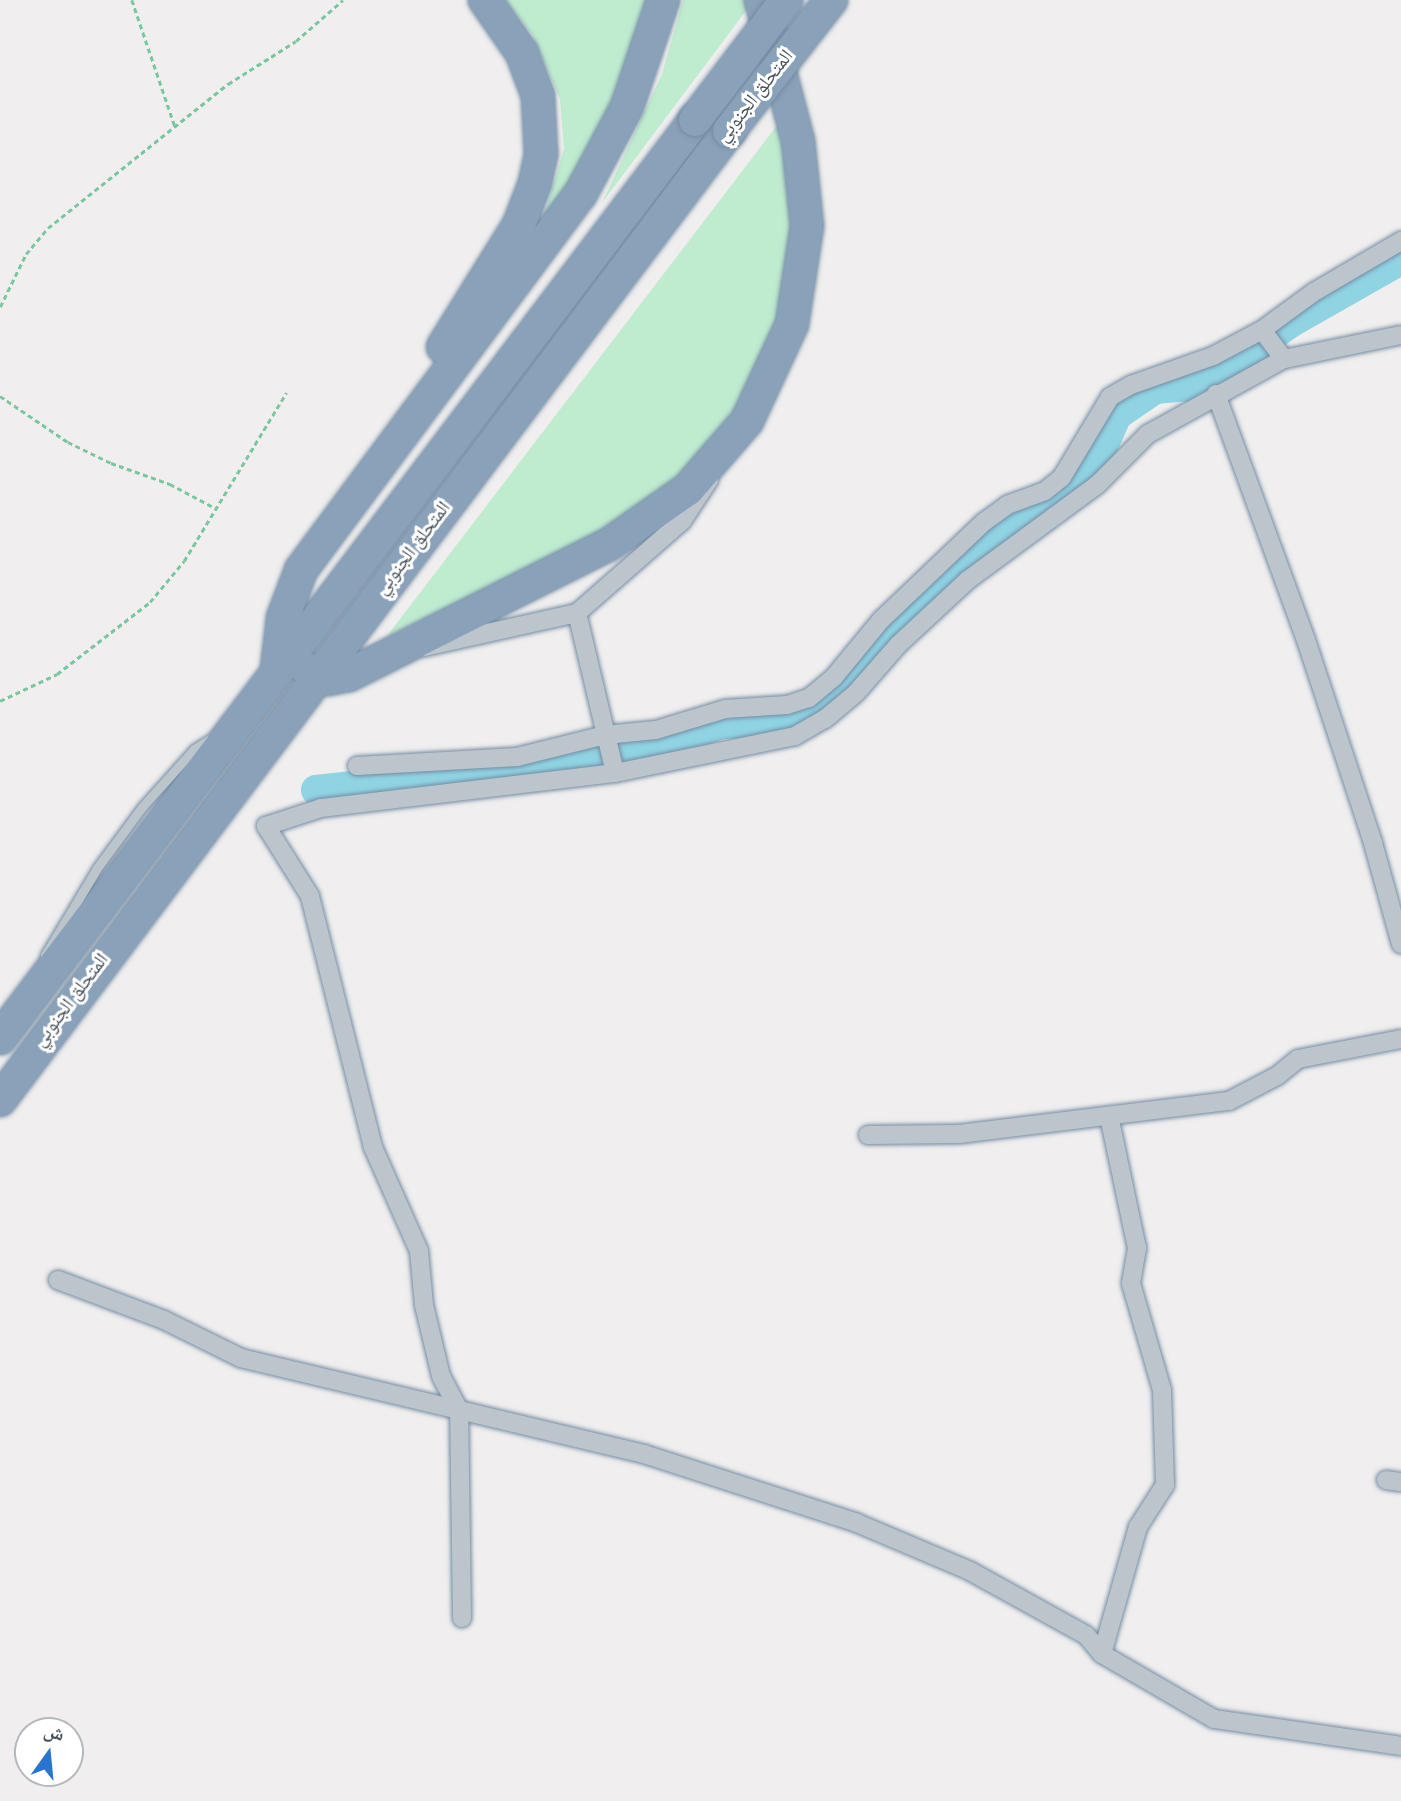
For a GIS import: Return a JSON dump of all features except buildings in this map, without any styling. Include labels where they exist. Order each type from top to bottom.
[{"type":"highway","points":[[405,428],[436,359],[519,225],[536,183],[541,135],[538,96],[522,53],[485,0]]},
{"type":"highway","points":[[663,0],[627,107],[580,195],[301,570],[283,618],[282,662],[318,676],[349,675],[608,545],[688,489],[747,421],[780,358],[805,255],[803,169],[761,0]]},
{"type":"highway","name":"المتحلق الجنوبي","points":[[7,1028],[786,0]]},
{"type":"highway","name":"المتحلق الجنوبي","points":[[0,1100],[729,131],[831,0]]},
{"type":"street","points":[[357,766],[517,757],[605,735],[656,730],[725,709],[787,705],[809,698],[834,677],[881,620],[984,522],[1062,477],[1110,397],[1130,385],[1213,356],[1262,330],[1314,292],[1401,242]]},
{"type":"street","points":[[1262,330],[1284,359]]},
{"type":"street","points":[[461,1618],[459,1410],[441,1376],[424,1306],[419,1251],[373,1147],[310,896],[266,827],[321,808],[615,773],[738,751],[794,736],[825,719],[968,580],[1097,485],[1148,434],[1216,394],[1284,359],[1401,335]]},
{"type":"street","points":[[1216,394],[1306,640],[1373,843],[1401,944]]},
{"type":"street","points":[[403,647],[453,643],[577,613],[682,521],[706,487],[715,461]]},
{"type":"street","points":[[577,613],[615,773]]},
{"type":"street","points":[[867,1135],[959,1134],[1229,1101],[1298,1059],[1401,1039]]},
{"type":"street","points":[[1102,1654],[1138,1527],[1166,1485],[1162,1390],[1132,1283],[1137,1248],[1109,1116]]},
{"type":"street","points":[[58,1280],[163,1320],[241,1358],[644,1454],[857,1524],[970,1571],[1086,1635],[1102,1654],[1214,1719],[1401,1746]]},
{"type":"path","points":[[132,0],[176,126]]},
{"type":"path","points":[[0,307],[26,254],[48,228],[228,84],[296,41],[343,0]]},
{"type":"path","points":[[0,701],[57,674],[150,602],[184,561],[286,393]]},
{"type":"path","points":[[0,396],[68,442],[111,463],[170,484],[217,509]]},
{"type":"green space","points":[[505,0],[653,0],[605,142],[543,219],[564,149],[560,99],[532,34]]},
{"type":"green space","points":[[683,0],[754,0],[602,203],[662,74]]},
{"type":"green space","points":[[785,115],[796,194],[777,334],[739,408],[678,478],[639,511],[527,572],[387,636]]},
{"type":"waterway","points":[[316,790],[461,774],[511,775],[666,743],[721,724],[761,723],[810,712],[850,679],[909,609],[954,575],[1001,527],[1044,511],[1073,490],[1098,458],[1117,415],[1155,389],[1200,385],[1292,322],[1401,260]]}]
